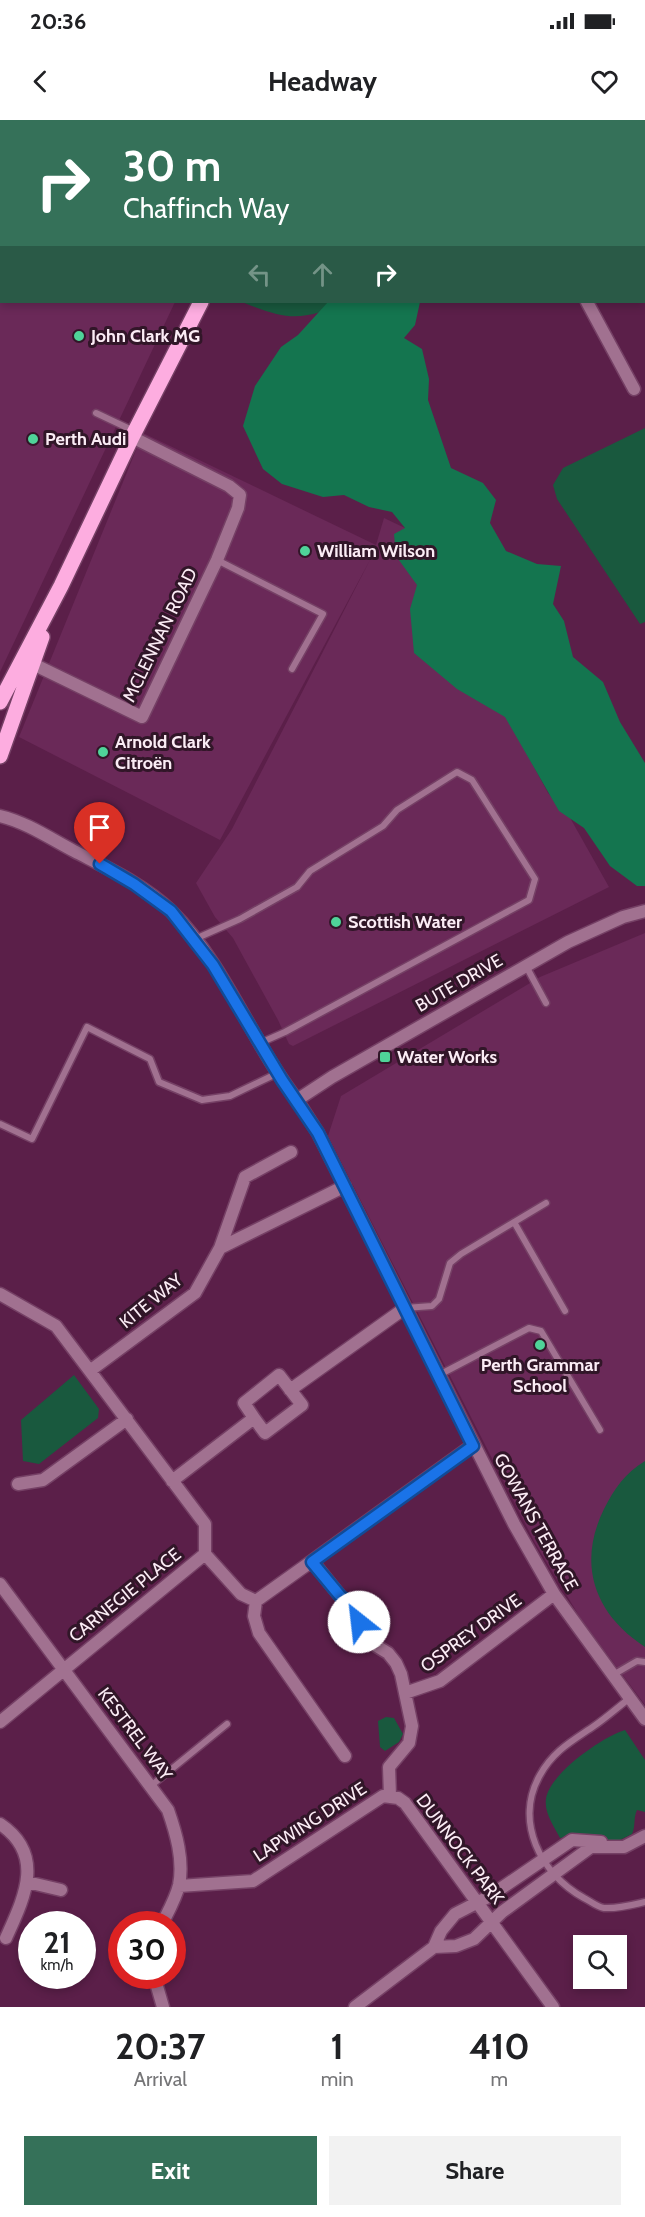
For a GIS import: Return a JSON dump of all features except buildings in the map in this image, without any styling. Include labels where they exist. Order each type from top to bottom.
[{"type":"main road","points":[[1,695],[61,586],[133,434],[200,303]]},
{"type":"main road","points":[[0,756],[61,586]]},
{"type":"street","points":[[588,303],[634,390]]},
{"type":"street","name":"MCLENNAN ROAD","points":[[33,664],[142,717],[217,560],[238,508],[240,495],[229,486],[133,434]]},
{"type":"street","name":"GOWANS TERRACE","points":[[0,816],[118,873],[171,911],[194,939],[318,1133],[473,1446],[554,1594],[645,1719]]},
{"type":"street","name":"BUTE DRIVE","points":[[297,1100],[342,1071],[568,942],[623,916],[645,911]]},
{"type":"street","name":"KITE WAY","points":[[91,1370],[195,1293],[220,1248],[245,1177],[291,1152]]},
{"type":"street","points":[[220,1248],[345,1186]]},
{"type":"street","name":"CARNEGIE PLACE","points":[[0,1294],[56,1326],[205,1524],[205,1554],[0,1722]]},
{"type":"street","points":[[290,1390],[405,1308]]},
{"type":"street","points":[[279,1375],[302,1406],[266,1433],[254,1418],[244,1403],[279,1375]]},
{"type":"street","points":[[172,1481],[254,1418]]},
{"type":"street","points":[[18,1484],[43,1480],[127,1419]]},
{"type":"street","points":[[345,1756],[259,1633],[254,1616],[256,1601],[473,1446]]},
{"type":"street","points":[[205,1554],[241,1594],[256,1601]]},
{"type":"street","name":"DUNNOCK PARK","points":[[312,1562],[341,1597],[356,1606],[362,1631],[370,1642],[388,1653],[396,1663],[412,1726],[409,1743],[389,1767],[390,1796],[405,1803],[553,2007]]},
{"type":"street","name":"KESTREL WAY","points":[[0,1584],[62,1669],[152,1785],[168,1810],[176,1836],[180,1866],[179,1886],[168,1911]]},
{"type":"street","name":"OSPREY DRIVE","points":[[405,1694],[440,1681],[554,1594]]},
{"type":"street","name":"LAPWING DRIVE","points":[[179,1886],[253,1881],[383,1796],[390,1796]]},
{"type":"street","points":[[0,1824],[18,1840],[26,1856],[27,1882],[24,1898],[6,1938]]},
{"type":"street","points":[[434,1947],[456,1946],[474,1939],[492,1922],[591,1847],[624,1847],[645,1836]]},
{"type":"street","points":[[355,2007],[434,1947],[441,1931],[455,1914],[477,1903],[573,1840],[593,1840],[614,1846]]},
{"type":"street","points":[[27,1882],[61,1890]]},
{"type":"street","points":[[158,1989],[163,2007]]},
{"type":"lane","points":[[96,413],[133,434]]},
{"type":"lane","name":"MCLENNAN ROAD","points":[[217,560],[323,614],[292,669]]},
{"type":"lane","points":[[194,939],[240,919],[297,887],[310,871],[383,826],[397,810],[457,772],[472,780],[535,879],[529,900],[285,1032],[261,1042]]},
{"type":"lane","points":[[526,966],[546,1003]]},
{"type":"lane","points":[[0,1124],[32,1140],[87,1027],[150,1059],[159,1082],[202,1100],[230,1096],[278,1073]]},
{"type":"lane","points":[[405,1308],[432,1306],[439,1299],[450,1263],[461,1254],[546,1203]]},
{"type":"lane","points":[[514,1222],[566,1311]]},
{"type":"lane","points":[[439,1376],[529,1328],[541,1331],[600,1430]]},
{"type":"lane","points":[[613,1675],[637,1661],[645,1662]]},
{"type":"lane","points":[[630,1698],[594,1726],[565,1744],[550,1758],[530,1798],[530,1832],[543,1860],[554,1876],[572,1892],[602,1908],[645,1902]]},
{"type":"lane","points":[[152,1785],[227,1724]]},
{"type":"shaded area","points":[[0,303],[175,303],[0,672]]},
{"type":"shaded area","points":[[143,433],[376,545],[384,518],[405,528],[548,793],[569,816],[609,887],[293,1046],[289,1044],[233,938],[215,917],[196,883],[232,829],[371,558],[220,840],[19,737]]},
{"type":"shaded area","name":"Perth Grammar School","points":[[645,933],[645,1705],[581,1619],[535,1543],[328,1136],[341,1096],[540,977]]},
{"type":"green space","points":[[245,303],[347,303],[319,312],[296,316],[285,316]]},
{"type":"green space","points":[[327,303],[420,303],[415,325],[404,338],[422,349],[429,379],[428,400],[451,468],[483,483],[496,500],[490,523],[506,551],[537,564],[561,566],[553,604],[564,621],[573,657],[603,682],[620,722],[645,763],[645,886],[637,886],[610,866],[584,828],[559,811],[505,717],[457,689],[414,653],[410,609],[417,585],[396,556],[394,534],[405,528],[392,512],[369,507],[344,495],[323,497],[282,484],[263,469],[243,426],[255,386],[281,347],[298,335]]},
{"type":"green space","points":[[645,428],[645,622],[640,624],[557,499],[553,485],[563,468]]},
{"type":"green space","points":[[74,1375],[99,1409],[98,1418],[39,1464],[23,1461],[21,1420]]},
{"type":"green space","points":[[645,1461],[645,1647],[627,1634],[602,1603],[595,1586],[592,1549],[596,1529],[612,1495],[621,1482]]},
{"type":"green space","points":[[386,1717],[394,1718],[403,1734],[399,1742],[385,1751],[380,1747],[378,1721]]},
{"type":"green space","points":[[625,1730],[645,1760],[645,1812],[637,1810],[632,1834],[616,1842],[588,1836],[560,1838],[546,1809],[549,1789],[566,1768],[578,1758],[603,1740]]},
{"type":"place","name":"John Clark MG","points":[[79,336]]},
{"type":"place","name":"Perth Audi","points":[[33,439]]},
{"type":"place","name":"William Wilson","points":[[305,551]]},
{"type":"place","name":"Arnold Clark Citroën","points":[[103,752]]},
{"type":"place","name":"Scottish Water","points":[[336,922]]},
{"type":"place","name":"Water Works","points":[[385,1057]]},
{"type":"place","name":"Perth Grammar School","points":[[540,1345]]},
{"type":"route","points":[[100,864],[150,894],[171,911],[213,965],[282,1080],[318,1133],[473,1446],[312,1562],[341,1597],[356,1606],[359,1622]]}]
